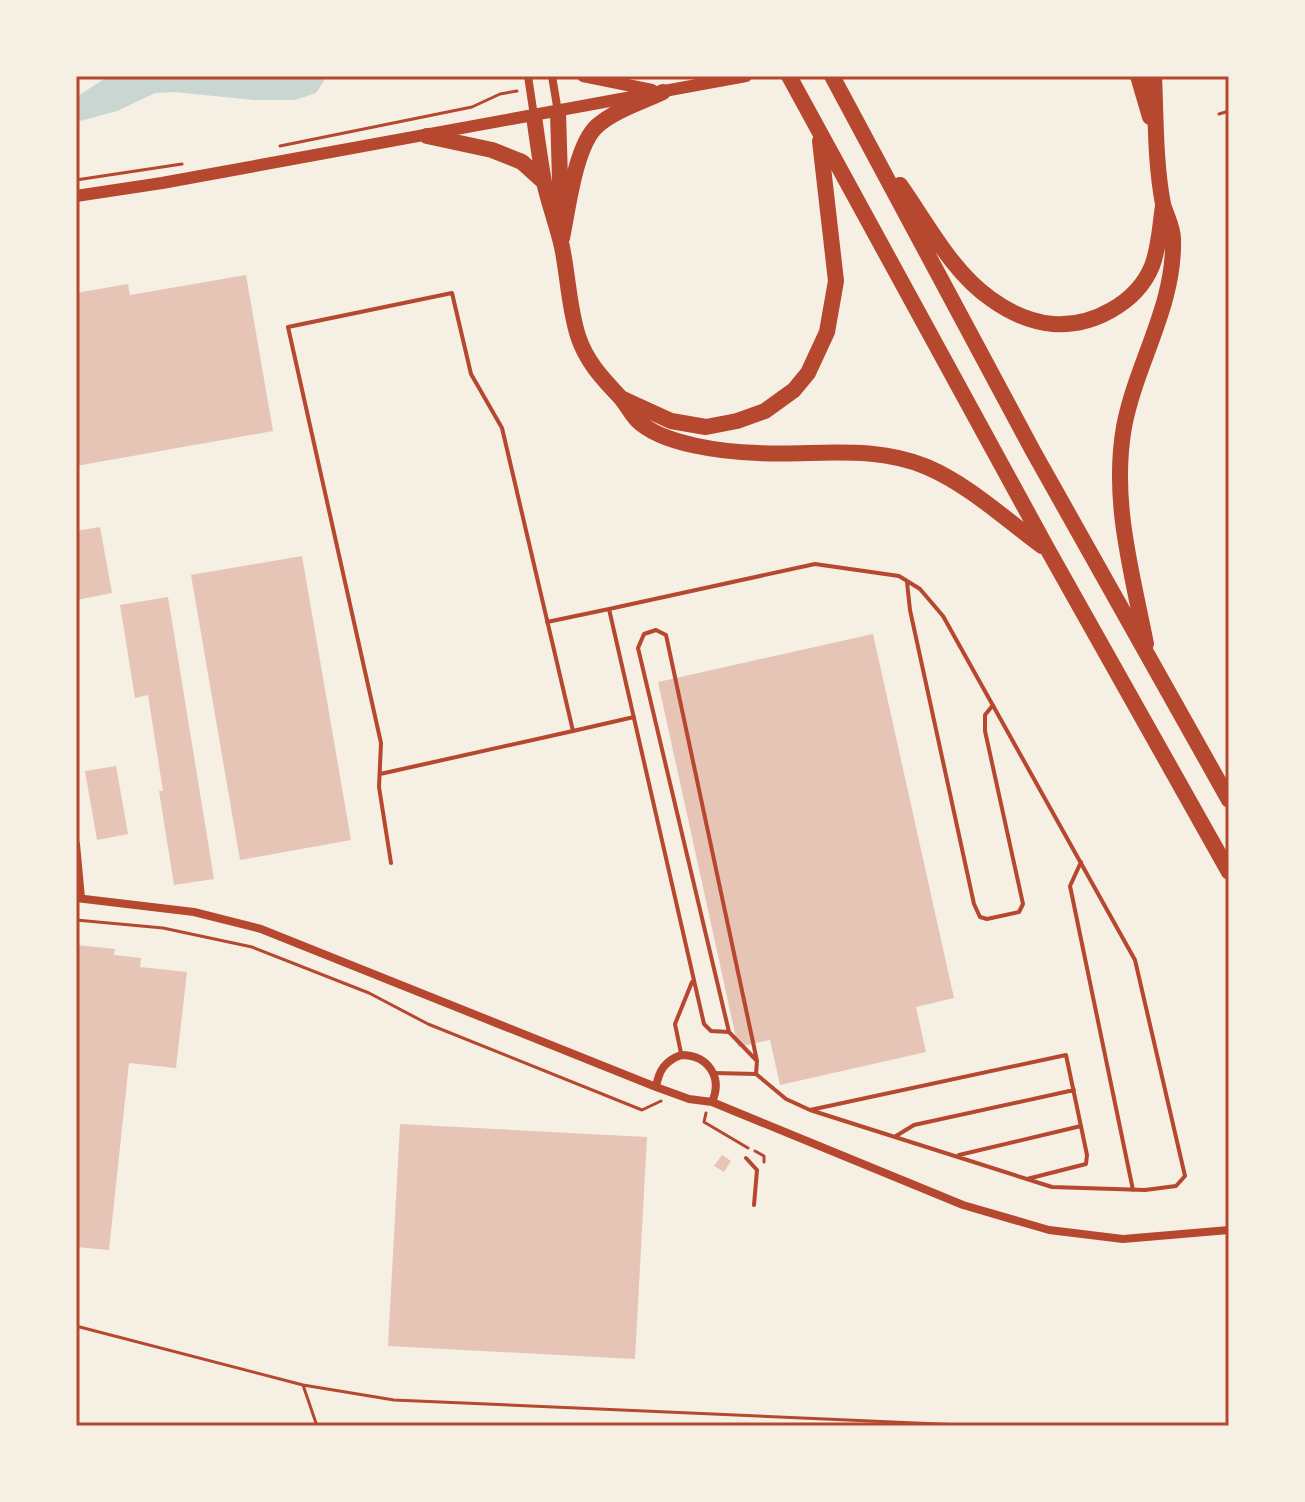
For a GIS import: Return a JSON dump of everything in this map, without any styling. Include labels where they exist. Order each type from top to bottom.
[{"type":"highway","points":[[789,76],[1048,550],[1229,872]]},
{"type":"highway","points":[[832,76],[1150,661],[1229,800]]},
{"type":"highway","points":[[1141,77],[1156,139],[1163,205],[1174,236],[1162,312],[1125,424],[1119,464],[1120,509],[1150,661]]},
{"type":"highway","points":[[561,244],[576,175],[595,127],[663,92]]},
{"type":"highway","points":[[558,112],[561,244]]},
{"type":"highway","points":[[534,116],[544,182],[561,244],[578,335],[588,359],[638,421],[654,431],[695,446],[761,454],[863,453],[925,466],[969,491],[1048,550]]},
{"type":"highway","points":[[857,124],[961,271],[991,299],[1025,318],[1053,324],[1081,322],[1107,313],[1129,298],[1151,269],[1163,205]]},
{"type":"highway","points":[[622,398],[671,421],[706,427],[765,411],[794,390],[808,373],[827,332],[836,281],[820,134]]},
{"type":"highway","points":[[427,136],[492,150],[522,162],[544,182]]},
{"type":"main road","points":[[583,76],[625,87],[663,92]]},
{"type":"main road","points":[[76,196],[427,136],[746,76]]},
{"type":"street","points":[[528,76],[534,116]]},
{"type":"street","points":[[552,76],[558,112]]},
{"type":"street","points":[[76,844],[78,898],[194,912],[261,929],[656,1087],[689,1099],[712,1102],[963,1205],[1049,1230],[1123,1239],[1229,1230]]},
{"type":"street","points":[[656,1087],[664,1065],[681,1055],[701,1059],[714,1073],[716,1093],[712,1102]]},
{"type":"lane","points":[[391,863],[379,787],[381,743],[288,327],[452,293],[471,374],[502,428],[573,731]]},
{"type":"lane","points":[[547,622],[815,564],[899,576],[920,589],[943,616],[1135,960],[1185,1176],[1176,1186],[1133,1190],[1052,1187],[810,1110],[786,1099],[756,1074],[714,1073]]},
{"type":"lane","points":[[907,581],[912,621],[974,904],[980,917],[987,919],[1019,912],[1023,904],[985,731],[985,715],[993,705]]},
{"type":"lane","points":[[609,609],[704,1024],[711,1031],[729,1032]]},
{"type":"lane","points":[[756,1074],[757,1061],[666,635],[656,630],[644,634],[638,648],[729,1032],[757,1061]]},
{"type":"lane","points":[[380,774],[634,717]]},
{"type":"lane","points":[[1081,862],[1070,886],[1072,901],[1133,1190]]},
{"type":"lane","points":[[681,1055],[675,1024],[693,980]]},
{"type":"lane","points":[[810,1110],[1066,1055],[1087,1155],[1086,1164],[1027,1179]]},
{"type":"lane","points":[[896,1136],[914,1125],[1074,1090]]},
{"type":"lane","points":[[957,1156],[1081,1126]]},
{"type":"lane","points":[[746,1158],[757,1170],[754,1205]]},
{"type":"path","points":[[271,148],[472,107],[500,94],[530,89]]},
{"type":"path","points":[[1219,114],[1229,111]]},
{"type":"path","points":[[76,180],[189,163]]},
{"type":"path","points":[[76,920],[174,930],[252,947],[369,993],[428,1024],[642,1110],[675,1094]]},
{"type":"path","points":[[76,1326],[303,1385],[394,1400],[984,1426]]},
{"type":"path","points":[[303,1385],[317,1426]]},
{"type":"shaded area","points":[[109,76],[327,76],[316,93],[295,100],[155,93],[117,111],[76,122],[76,97]]},
{"type":"building","points":[[246,275],[273,431],[76,466],[76,293],[128,284],[130,295]]},
{"type":"building","points":[[100,527],[112,593],[76,600],[76,531]]},
{"type":"building","points":[[302,556],[351,840],[240,860],[191,575]]},
{"type":"building","points":[[168,597],[214,879],[174,885],[148,695],[135,698],[120,605]]},
{"type":"building","points":[[873,634],[954,998],[916,1007],[926,1052],[780,1085],[770,1040],[738,1047],[658,682]]},
{"type":"building","points":[[116,766],[128,834],[97,840],[85,771]]},
{"type":"building","points":[[76,945],[115,949],[114,955],[141,958],[140,967],[187,972],[176,1068],[129,1063],[109,1250],[76,1247]]},
{"type":"building","points":[[400,1124],[647,1137],[635,1359],[388,1346]]},
{"type":"building","points":[[722,1155],[731,1161],[724,1172],[714,1166]]}]
